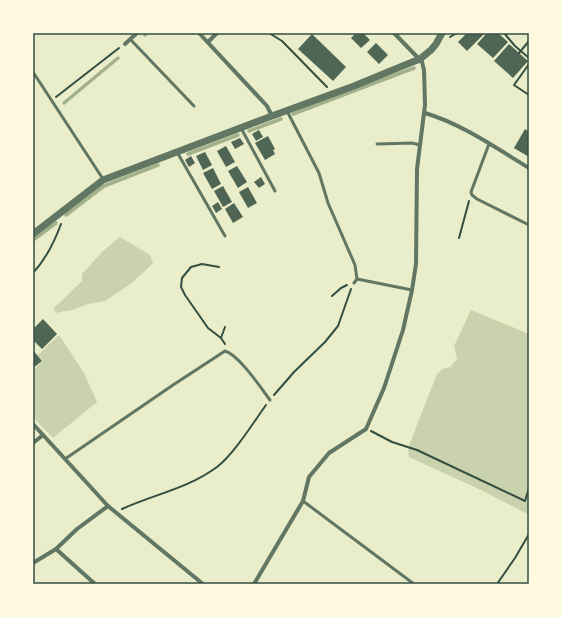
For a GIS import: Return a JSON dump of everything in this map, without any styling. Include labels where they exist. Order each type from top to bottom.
[{"type":"street","points":[[125,44],[137,33]]},
{"type":"street","points":[[198,33],[267,106],[272,116]]},
{"type":"street","points":[[208,42],[217,33]]},
{"type":"street","points":[[254,584],[303,501],[309,477],[329,453],[366,429],[384,388],[403,330],[412,290],[417,253],[417,169],[424,112],[424,70],[420,59],[394,33]]},
{"type":"street","points":[[33,234],[104,180],[354,86],[420,59],[434,47],[442,33]]},
{"type":"street","points":[[424,112],[437,116],[489,144],[529,168]]},
{"type":"street","points":[[33,424],[108,506],[203,584]]},
{"type":"street","points":[[33,443],[43,435]]},
{"type":"street","points":[[33,563],[56,549],[77,529],[108,506]]},
{"type":"street","points":[[56,549],[94,584]]},
{"type":"lane","points":[[130,39],[194,106]]},
{"type":"lane","points":[[33,72],[104,180]]},
{"type":"lane","points":[[287,111],[319,173],[328,203],[355,265],[357,279],[354,283]]},
{"type":"lane","points":[[241,128],[275,191]]},
{"type":"lane","points":[[377,144],[412,143],[420,145]]},
{"type":"lane","points":[[489,144],[471,192],[472,195],[477,199],[529,225]]},
{"type":"lane","points":[[177,152],[225,236]]},
{"type":"lane","points":[[357,279],[412,290]]},
{"type":"lane","points":[[65,459],[225,351],[230,353],[238,361],[270,400]]},
{"type":"lane","points":[[303,501],[414,584]]},
{"type":"path","points":[[269,33],[282,41],[329,89]]},
{"type":"path","points":[[504,33],[520,52],[529,58]]},
{"type":"path","points":[[520,52],[529,41]]},
{"type":"path","points":[[52,100],[116,50]]},
{"type":"path","points":[[529,64],[514,84],[529,95]]},
{"type":"path","points":[[459,238],[471,192]]},
{"type":"path","points":[[33,273],[42,263],[56,237],[61,222],[59,214]]},
{"type":"path","points":[[219,267],[202,264],[191,267],[182,278],[181,287],[208,328],[225,342],[225,351]]},
{"type":"path","points":[[332,296],[340,288],[354,283]]},
{"type":"path","points":[[116,513],[126,507],[175,490],[196,480],[218,466],[231,453],[270,400],[294,372],[325,342],[338,326],[354,283]]},
{"type":"path","points":[[221,338],[225,327]]},
{"type":"path","points":[[366,429],[525,501],[529,488]]},
{"type":"path","points":[[497,584],[516,558],[529,534]]},
{"type":"green space","points":[[120,237],[150,255],[153,263],[132,283],[105,301],[55,313],[54,308],[82,281],[82,274],[102,252]]},
{"type":"green space","points":[[471,310],[529,334],[529,515],[481,490],[409,457],[408,448],[437,374],[442,369],[450,367],[457,359],[454,346]]},
{"type":"green space","points":[[59,335],[84,373],[97,402],[53,438],[33,417],[33,370],[43,361],[38,355]]},
{"type":"building","points":[[356,33],[363,33],[370,40],[361,48],[351,38]]},
{"type":"building","points":[[467,33],[485,33],[467,51],[458,42]]},
{"type":"building","points":[[487,33],[498,33],[508,42],[493,58],[477,44]]},
{"type":"building","points":[[312,34],[346,67],[333,81],[298,49]]},
{"type":"building","points":[[376,43],[388,55],[379,64],[367,52]]},
{"type":"building","points":[[509,44],[528,61],[513,78],[494,61]]},
{"type":"building","points":[[525,129],[528,131],[529,129],[529,157],[514,148]]},
{"type":"building","points":[[259,130],[263,137],[256,141],[252,134]]},
{"type":"building","points":[[268,136],[275,149],[273,150],[275,154],[265,160],[255,143]]},
{"type":"building","points":[[240,138],[244,144],[235,149],[231,142]]},
{"type":"building","points":[[226,146],[235,162],[226,167],[217,151]]},
{"type":"building","points":[[205,152],[212,165],[203,170],[196,156]]},
{"type":"building","points":[[191,156],[195,163],[189,167],[185,160]]},
{"type":"building","points":[[237,166],[247,182],[238,188],[228,171]]},
{"type":"building","points":[[213,168],[221,184],[212,189],[203,173]]},
{"type":"building","points":[[261,177],[265,184],[259,188],[254,182]]},
{"type":"building","points":[[223,186],[232,202],[223,207],[214,191]]},
{"type":"building","points":[[248,187],[257,203],[248,208],[239,192]]},
{"type":"building","points":[[218,202],[222,209],[216,213],[212,206]]},
{"type":"building","points":[[234,203],[243,217],[233,223],[225,209]]},
{"type":"building","points":[[43,319],[57,334],[42,349],[33,340],[33,327],[34,328]]},
{"type":"building","points":[[33,350],[42,361],[33,368]]},
{"type":"waterway","points":[[64,103],[118,58]]},
{"type":"waterway","points":[[293,114],[414,68]]},
{"type":"waterway","points":[[249,131],[281,119]]},
{"type":"waterway","points":[[188,154],[238,135]]},
{"type":"waterway","points":[[66,215],[104,186],[158,165]]},
{"type":"waterway","points":[[33,240],[56,223]]}]
